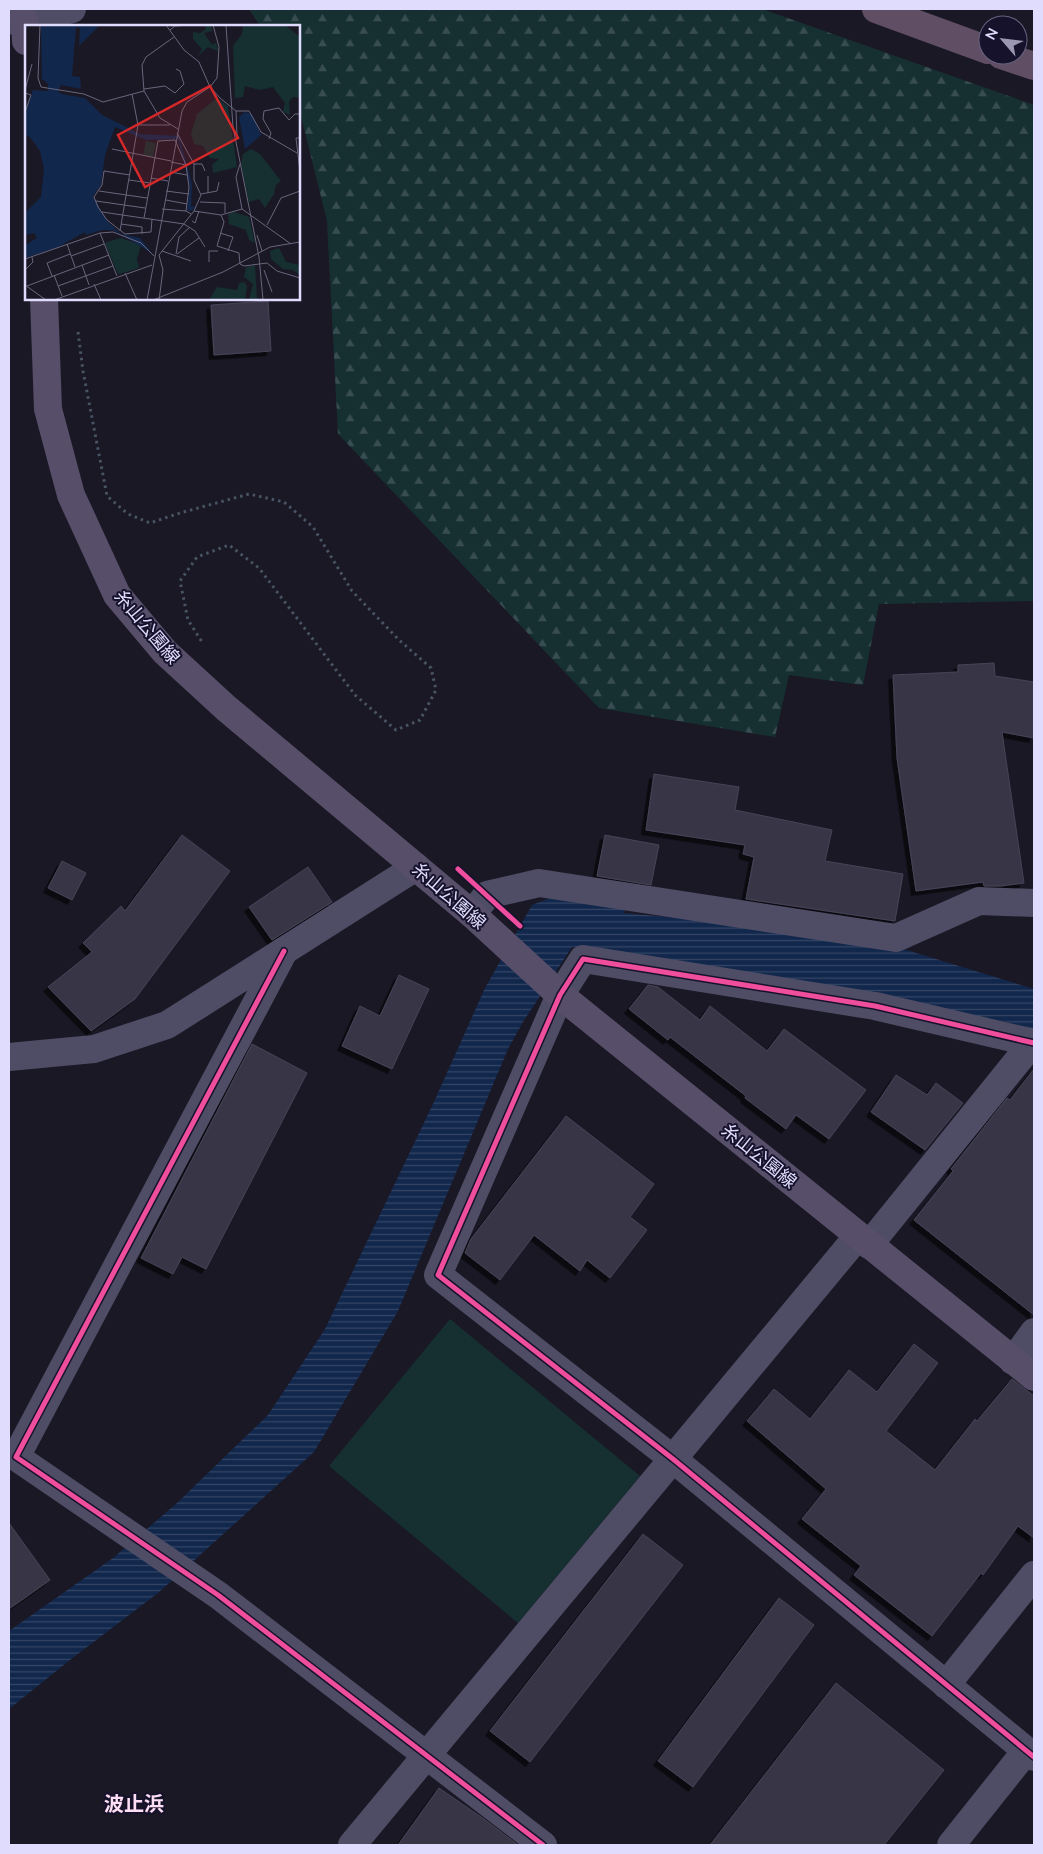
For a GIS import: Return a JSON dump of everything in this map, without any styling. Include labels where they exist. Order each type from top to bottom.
[{"type":"highway","points":[[876,9],[978,46]]},
{"type":"main road","name":"糸山公園線","points":[[44,300],[48,409],[71,495],[117,595],[165,652],[219,701],[472,914],[560,995],[1034,1377]]},
{"type":"street","points":[[20,23],[72,9]]},
{"type":"street","points":[[9,1057],[94,1049],[167,1025],[416,867]]},
{"type":"street","points":[[472,914],[486,895],[539,883],[896,938],[979,901],[1034,903]]},
{"type":"street","points":[[284,950],[12,1454],[218,1595],[544,1845]]},
{"type":"street","points":[[352,1845],[673,1459],[1034,1042],[875,1006],[582,959],[560,995],[438,1275],[673,1459],[1030,1754],[951,1845]]},
{"type":"street","points":[[1013,1360],[1034,1332]]},
{"type":"street","points":[[946,1685],[1034,1575]]},
{"type":"path","points":[[77,326],[83,371],[107,496],[128,514],[150,523],[249,494],[284,502],[313,527],[352,591],[399,640],[431,668],[436,690],[420,720],[396,730],[355,695],[259,568],[229,545],[197,557],[180,581],[188,620],[207,649]]},
{"type":"green space","points":[[249,9],[762,9],[1034,105],[1034,601],[879,604],[863,685],[789,675],[775,737],[599,708],[338,434],[327,221],[300,112],[300,25],[259,25]]},
{"type":"green space","points":[[450,1319],[640,1476],[518,1623],[329,1466]]},
{"type":"water","points":[[550,898],[627,901],[624,913],[746,924],[877,941],[1034,989],[1034,1031],[1006,1022],[830,986],[572,947],[523,1022],[508,1049],[398,1311],[314,1452],[158,1593],[9,1709],[9,1631],[113,1558],[177,1503],[268,1415],[325,1329],[433,1104],[485,988],[532,905]]},
{"type":"building","points":[[268,301],[271,351],[214,355],[211,305]]},
{"type":"building","points":[[994,663],[995,676],[1034,682],[1034,738],[1002,732],[1024,883],[984,886],[983,882],[916,891],[897,758],[893,675],[958,672],[958,665]]},
{"type":"building","points":[[654,774],[739,787],[735,810],[832,830],[825,861],[903,874],[895,921],[746,899],[754,857],[743,854],[745,845],[646,830]]},
{"type":"building","points":[[182,835],[230,871],[135,999],[91,1031],[48,987],[92,952],[83,943],[121,906],[125,911]]},
{"type":"building","points":[[605,835],[659,845],[651,885],[597,876]]},
{"type":"building","points":[[62,861],[86,873],[72,900],[48,888]]},
{"type":"building","points":[[308,867],[332,902],[272,940],[249,907]]},
{"type":"building","points":[[399,975],[429,989],[392,1069],[342,1046],[360,1006],[380,1016]]},
{"type":"building","points":[[648,985],[658,987],[700,1020],[710,1006],[767,1051],[784,1029],[866,1090],[829,1139],[796,1115],[786,1129],[670,1037],[668,1040],[629,1009]]},
{"type":"building","points":[[252,1044],[307,1073],[206,1269],[182,1257],[173,1274],[141,1258]]},
{"type":"building","points":[[1034,1069],[1034,1315],[914,1220],[1007,1098],[1010,1100]]},
{"type":"building","points":[[896,1075],[927,1095],[936,1083],[963,1103],[925,1150],[871,1112]]},
{"type":"building","points":[[566,1116],[654,1184],[630,1217],[647,1230],[610,1278],[587,1260],[580,1271],[534,1235],[500,1280],[465,1253],[471,1239]]},
{"type":"building","points":[[914,1344],[938,1363],[886,1431],[935,1470],[975,1419],[977,1421],[1012,1379],[1034,1396],[1034,1538],[1018,1526],[983,1575],[981,1573],[932,1636],[854,1575],[861,1566],[802,1519],[826,1489],[747,1421],[774,1389],[810,1419],[849,1370],[877,1392]]},
{"type":"building","points":[[9,1523],[50,1580],[9,1609]]},
{"type":"building","points":[[643,1534],[683,1565],[530,1762],[490,1731]]},
{"type":"building","points":[[779,1598],[814,1625],[693,1787],[658,1761]]},
{"type":"building","points":[[836,1683],[944,1770],[884,1845],[710,1845]]},
{"type":"building","points":[[439,1788],[484,1819],[518,1845],[398,1845]]},
{"type":"cycle path","points":[[458,869],[520,926]]},
{"type":"cycle path","points":[[284,951],[16,1457],[218,1595],[543,1845]]},
{"type":"cycle path","points":[[1034,1043],[875,1006],[583,959],[560,995],[438,1275],[673,1459],[1034,1757]]},
{"type":"district","name":"波止浜","points":[[134,1804]]}]
